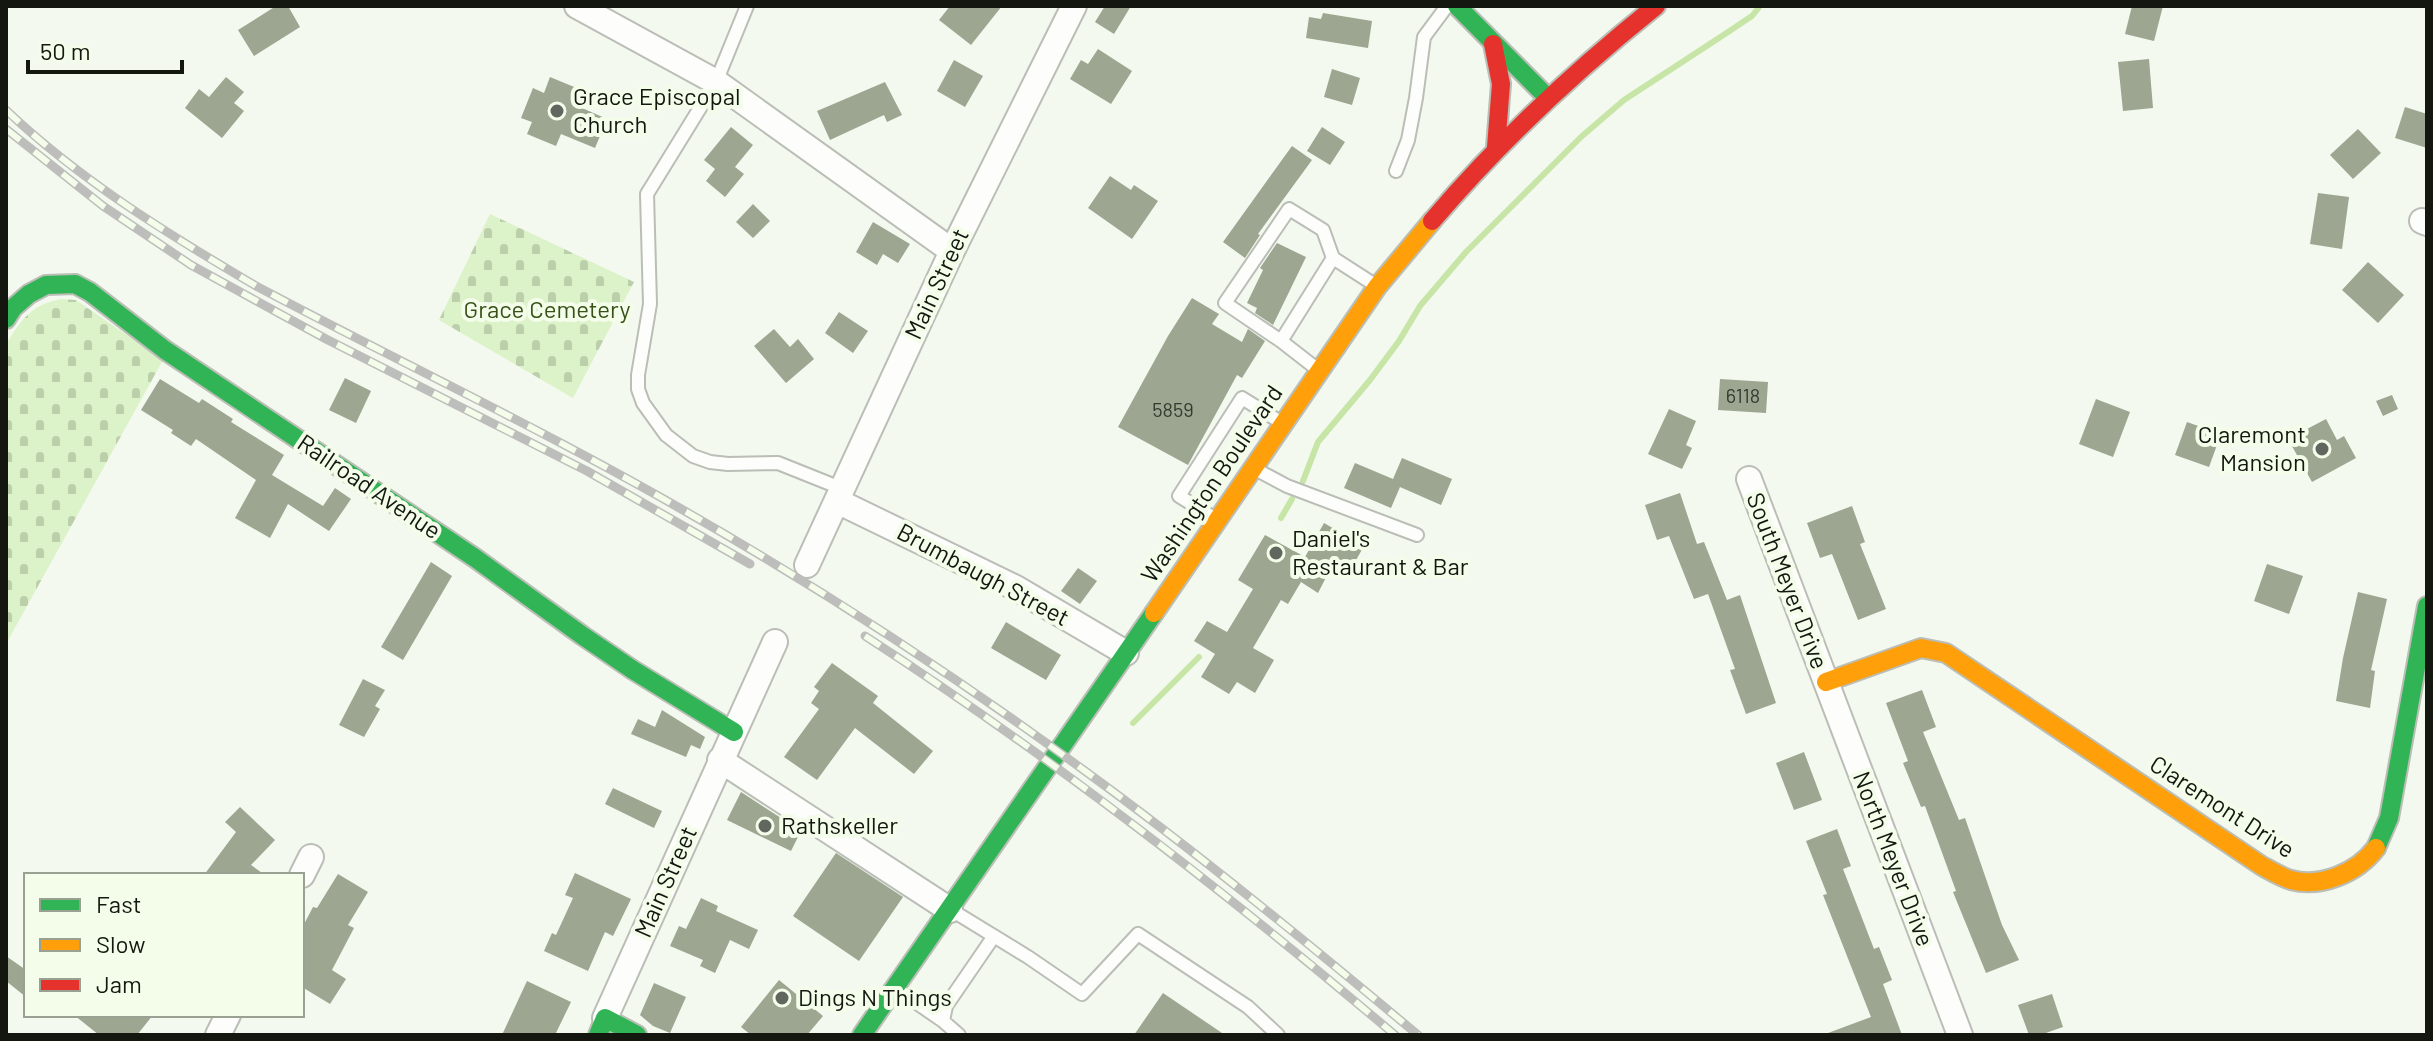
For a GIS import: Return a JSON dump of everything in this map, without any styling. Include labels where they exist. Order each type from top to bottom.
[{"type":"street","points":[[577,6],[716,82],[952,251]]},
{"type":"street","name":"Main Street","points":[[807,565],[952,251],[1074,6]]},
{"type":"street","points":[[1457,6],[1547,97]]},
{"type":"street","name":"Washington Boulevard","points":[[862,1035],[1377,287],[1433,217],[1496,147],[1547,97],[1656,6]]},
{"type":"street","points":[[1493,44],[1501,67],[1503,92],[1496,147]]},
{"type":"street","name":"Railroad Avenue","points":[[6,319],[29,294],[46,285],[75,284],[90,292],[165,350],[475,558],[583,636],[734,732]]},
{"type":"street","name":"South Meyer Drive","points":[[1749,479],[1826,682]]},
{"type":"street","name":"Brumbaugh Street","points":[[840,495],[1016,588],[1126,653]]},
{"type":"street","name":"Claremont Drive","points":[[1826,682],[1921,648],[1946,653],[2262,866],[2297,881],[2314,882],[2352,870],[2367,859],[2380,842],[2389,818],[2427,606]]},
{"type":"street","name":"Main Street","points":[[602,1027],[775,642]]},
{"type":"street","name":"North Meyer Drive","points":[[1826,682],[1960,1035]]},
{"type":"street","points":[[720,760],[950,910]]},
{"type":"street","points":[[218,1035],[227,1017]]},
{"type":"street","points":[[602,1027],[637,1035]]},
{"type":"lane","points":[[747,6],[716,82],[647,194],[650,304],[638,389],[643,403],[666,435],[693,456],[728,464],[778,463],[840,495]]},
{"type":"lane","points":[[1396,171],[1411,126],[1424,37],[1447,6]]},
{"type":"lane","points":[[1319,370],[1225,303],[1289,209],[1323,230],[1333,258],[1377,287]]},
{"type":"lane","points":[[1281,341],[1333,258]]},
{"type":"lane","points":[[1217,520],[1179,496],[1242,398],[1282,424]]},
{"type":"lane","points":[[1252,467],[1287,486],[1417,535]]},
{"type":"lane","points":[[950,910],[1082,994],[1138,934],[1248,1007],[1278,1035]]},
{"type":"lane","points":[[943,1021],[946,1006],[994,936]]},
{"type":"lane","points":[[895,989],[959,1035]]},
{"type":"green space","name":"Grace Cemetery","points":[[490,214],[634,282],[573,398],[439,320]]},
{"type":"green space","points":[[61,299],[76,300],[163,360],[6,644],[6,344],[28,314],[42,305]]},
{"type":"building","points":[[276,6],[288,6],[300,27],[254,56],[238,30]]},
{"type":"building","points":[[950,6],[1002,6],[971,45],[939,20]]},
{"type":"building","points":[[1105,6],[1131,6],[1114,34],[1095,22]]},
{"type":"building","points":[[2132,6],[2163,6],[2154,41],[2125,34]]},
{"type":"building","points":[[1323,13],[1372,21],[1368,48],[1306,38],[1309,17],[1321,19]]},
{"type":"building","points":[[1098,49],[1132,71],[1111,104],[1070,79],[1081,60],[1088,64]]},
{"type":"building","points":[[2149,59],[2153,108],[2123,111],[2118,62]]},
{"type":"building","points":[[954,60],[983,76],[965,107],[937,91]]},
{"type":"building","points":[[1332,69],[1360,78],[1352,105],[1324,97]]},
{"type":"building","points":[[226,77],[244,92],[234,103],[244,111],[222,138],[185,108],[199,89],[209,97]]},
{"type":"building","name":"Grace Episcopal Church","points":[[550,77],[579,89],[573,104],[607,119],[595,148],[561,134],[556,146],[527,134],[532,122],[521,118],[533,88],[544,93]]},
{"type":"building","points":[[885,82],[902,115],[887,122],[884,115],[830,140],[817,111]]},
{"type":"building","points":[[2405,107],[2427,114],[2427,148],[2395,138]]},
{"type":"building","points":[[731,127],[753,145],[735,167],[744,174],[725,197],[706,181],[715,169],[704,160]]},
{"type":"building","points":[[1322,127],[1345,142],[1330,165],[1307,151]]},
{"type":"building","points":[[2358,129],[2381,153],[2353,179],[2330,155]]},
{"type":"building","points":[[1292,146],[1312,160],[1258,234],[1245,258],[1223,242]]},
{"type":"building","points":[[1110,176],[1131,190],[1134,185],[1158,201],[1132,239],[1088,208]]},
{"type":"building","points":[[2318,193],[2349,197],[2342,249],[2310,244]]},
{"type":"building","points":[[753,204],[770,221],[753,238],[736,222]]},
{"type":"building","points":[[873,222],[910,244],[898,263],[883,254],[877,265],[856,252]]},
{"type":"building","points":[[1277,243],[1306,257],[1273,325],[1255,313],[1257,308],[1247,303],[1263,270],[1260,268]]},
{"type":"building","points":[[2368,262],[2404,295],[2378,323],[2342,290]]},
{"type":"building","points":[[1192,298],[1219,314],[1212,324],[1242,342],[1248,329],[1265,341],[1242,378],[1237,375],[1188,465],[1118,427]]},
{"type":"building","points":[[839,312],[868,331],[853,353],[825,333]]},
{"type":"building","points":[[774,329],[790,347],[798,339],[814,359],[786,383],[754,346]]},
{"type":"building","points":[[345,378],[371,391],[356,423],[329,410]]},
{"type":"building","points":[[160,379],[199,403],[202,399],[233,419],[231,422],[284,455],[272,475],[323,506],[335,488],[351,499],[329,531],[288,504],[270,538],[235,518],[256,480],[196,439],[191,446],[171,433],[173,430],[141,410]]},
{"type":"building","points":[[1720,379],[1768,382],[1766,413],[1718,410]]},
{"type":"building","points":[[2392,395],[2398,409],[2383,416],[2376,401]]},
{"type":"building","points":[[2096,399],[2130,412],[2113,457],[2079,444]]},
{"type":"building","points":[[1669,409],[1696,421],[1686,445],[1692,448],[1682,469],[1648,454]]},
{"type":"building","name":"Claremont Mansion","points":[[2326,419],[2337,440],[2344,436],[2356,458],[2312,482],[2288,439]]},
{"type":"building","points":[[2187,422],[2221,434],[2209,467],[2175,455]]},
{"type":"building","points":[[1402,458],[1452,479],[1441,505],[1400,487],[1391,508],[1344,488],[1355,463],[1393,479]]},
{"type":"building","points":[[1680,493],[1697,544],[1704,542],[1727,600],[1740,595],[1776,703],[1746,714],[1730,670],[1735,669],[1708,594],[1694,599],[1669,536],[1657,540],[1645,505]]},
{"type":"building","points":[[1852,506],[1865,542],[1860,544],[1886,609],[1858,620],[1832,554],[1820,558],[1807,523]]},
{"type":"building","points":[[1324,523],[1364,546],[1351,569],[1335,560],[1318,593],[1301,582],[1288,604],[1281,600],[1253,648],[1274,660],[1255,693],[1237,682],[1229,694],[1201,677],[1215,654],[1194,641],[1207,621],[1227,632],[1253,589],[1238,580],[1265,535],[1305,557]]},
{"type":"building","points":[[431,562],[452,576],[403,660],[381,647]]},
{"type":"building","points":[[2267,564],[2303,576],[2289,614],[2254,601]]},
{"type":"building","points":[[1078,568],[1097,581],[1080,604],[1061,591]]},
{"type":"building","points":[[2358,592],[2387,599],[2371,670],[2375,671],[2370,708],[2336,701]]},
{"type":"building","points":[[1006,622],[1061,655],[1046,680],[991,648]]},
{"type":"building","points":[[832,663],[878,696],[873,703],[933,751],[914,774],[855,728],[817,780],[784,757],[819,709],[811,703],[819,691],[814,687]]},
{"type":"building","points":[[363,679],[385,690],[375,706],[380,709],[364,737],[339,725]]},
{"type":"building","points":[[1922,690],[1936,727],[1923,732],[1959,820],[1965,818],[2002,925],[2019,960],[1986,973],[1953,892],[1956,891],[1925,806],[1921,807],[1903,763],[1908,761],[1886,703]]},
{"type":"building","points":[[662,710],[705,737],[700,749],[691,745],[686,757],[631,734],[638,719],[655,727]]},
{"type":"building","points":[[1804,752],[1822,800],[1794,810],[1776,763]]},
{"type":"building","points":[[613,788],[662,811],[654,828],[605,804]]},
{"type":"building","name":"Rathskeller","points":[[741,792],[781,818],[780,821],[801,831],[791,851],[727,820]]},
{"type":"building","points":[[240,807],[275,840],[251,865],[262,873],[205,873],[236,832],[225,822]]},
{"type":"building","points":[[1837,829],[1851,866],[1843,869],[1874,949],[1879,947],[1892,980],[1883,984],[1902,1035],[1828,1035],[1871,1017],[1823,895],[1827,894],[1806,841]]},
{"type":"building","points":[[836,853],[903,897],[859,961],[793,916]]},
{"type":"building","points":[[575,873],[631,899],[613,936],[605,932],[588,971],[544,951],[552,933],[556,935],[573,898],[565,895]]},
{"type":"building","points":[[338,874],[368,892],[348,925],[354,928],[332,970],[346,979],[330,1004],[304,988],[304,924],[313,907],[317,908]]},
{"type":"building","points":[[701,898],[718,906],[716,911],[758,930],[749,949],[730,940],[715,973],[700,966],[703,960],[670,946],[679,926],[686,929]]},
{"type":"building","points":[[6,956],[24,969],[24,995],[6,981]]},
{"type":"building","name":"Dings N Things","points":[[779,980],[823,1016],[807,1035],[751,1035],[741,1027]]},
{"type":"building","points":[[527,981],[571,1002],[555,1035],[502,1035]]},
{"type":"building","points":[[654,983],[686,997],[670,1033],[653,1026],[640,1015]]},
{"type":"building","points":[[1163,993],[1225,1035],[1134,1035]]},
{"type":"building","points":[[2052,994],[2063,1027],[2040,1035],[2029,1035],[2018,1005]]},
{"type":"building","points":[[76,1017],[151,1017],[137,1035],[99,1035]]},
{"type":"waterway","points":[[1303,481],[1318,442],[1370,380],[1420,306],[1466,252],[1581,137],[1624,100],[1752,16],[1760,6]]},
{"type":"waterway","points":[[1281,518],[1292,499]]},
{"type":"waterway","points":[[1133,723],[1199,657]]},
{"type":"railway","points":[[6,110],[95,183],[256,286],[624,477],[729,536],[884,632],[986,700],[1128,802],[1418,1035]]},
{"type":"railway","points":[[6,129],[103,206],[191,265],[326,339],[587,471],[750,564]]},
{"type":"railway","points":[[865,636],[1070,777],[1267,929],[1395,1035]]},
{"type":"traffic: fast","points":[[1457,6],[1547,97]]},
{"type":"traffic: fast","points":[[6,319],[29,294],[46,285],[75,284],[90,292],[165,350],[475,558],[583,636],[734,732]]},
{"type":"traffic: fast","points":[[2376,848],[2389,818],[2427,606]]},
{"type":"traffic: fast","points":[[862,1035],[1154,613]]},
{"type":"traffic: fast","points":[[598,1035],[605,1018],[637,1035]]},
{"type":"traffic: slow","points":[[1154,613],[1377,287],[1432,221]]},
{"type":"traffic: slow","points":[[1826,682],[1921,648],[1946,653],[2280,876],[2302,882],[2326,880],[2359,865],[2376,848]]},
{"type":"traffic: jam","points":[[1432,221],[1539,108],[1656,6]]},
{"type":"traffic: jam","points":[[1493,44],[1501,84],[1496,147]]},
{"type":"place","name":"Grace Episcopal Church","points":[[557,111]]},
{"type":"place","name":"Claremont Mansion","points":[[2322,449]]},
{"type":"place","name":"Daniel's Restaurant & Bar","points":[[1276,553]]},
{"type":"place","name":"Rathskeller","points":[[765,826]]},
{"type":"place","name":"Dings N Things","points":[[782,998]]}]
